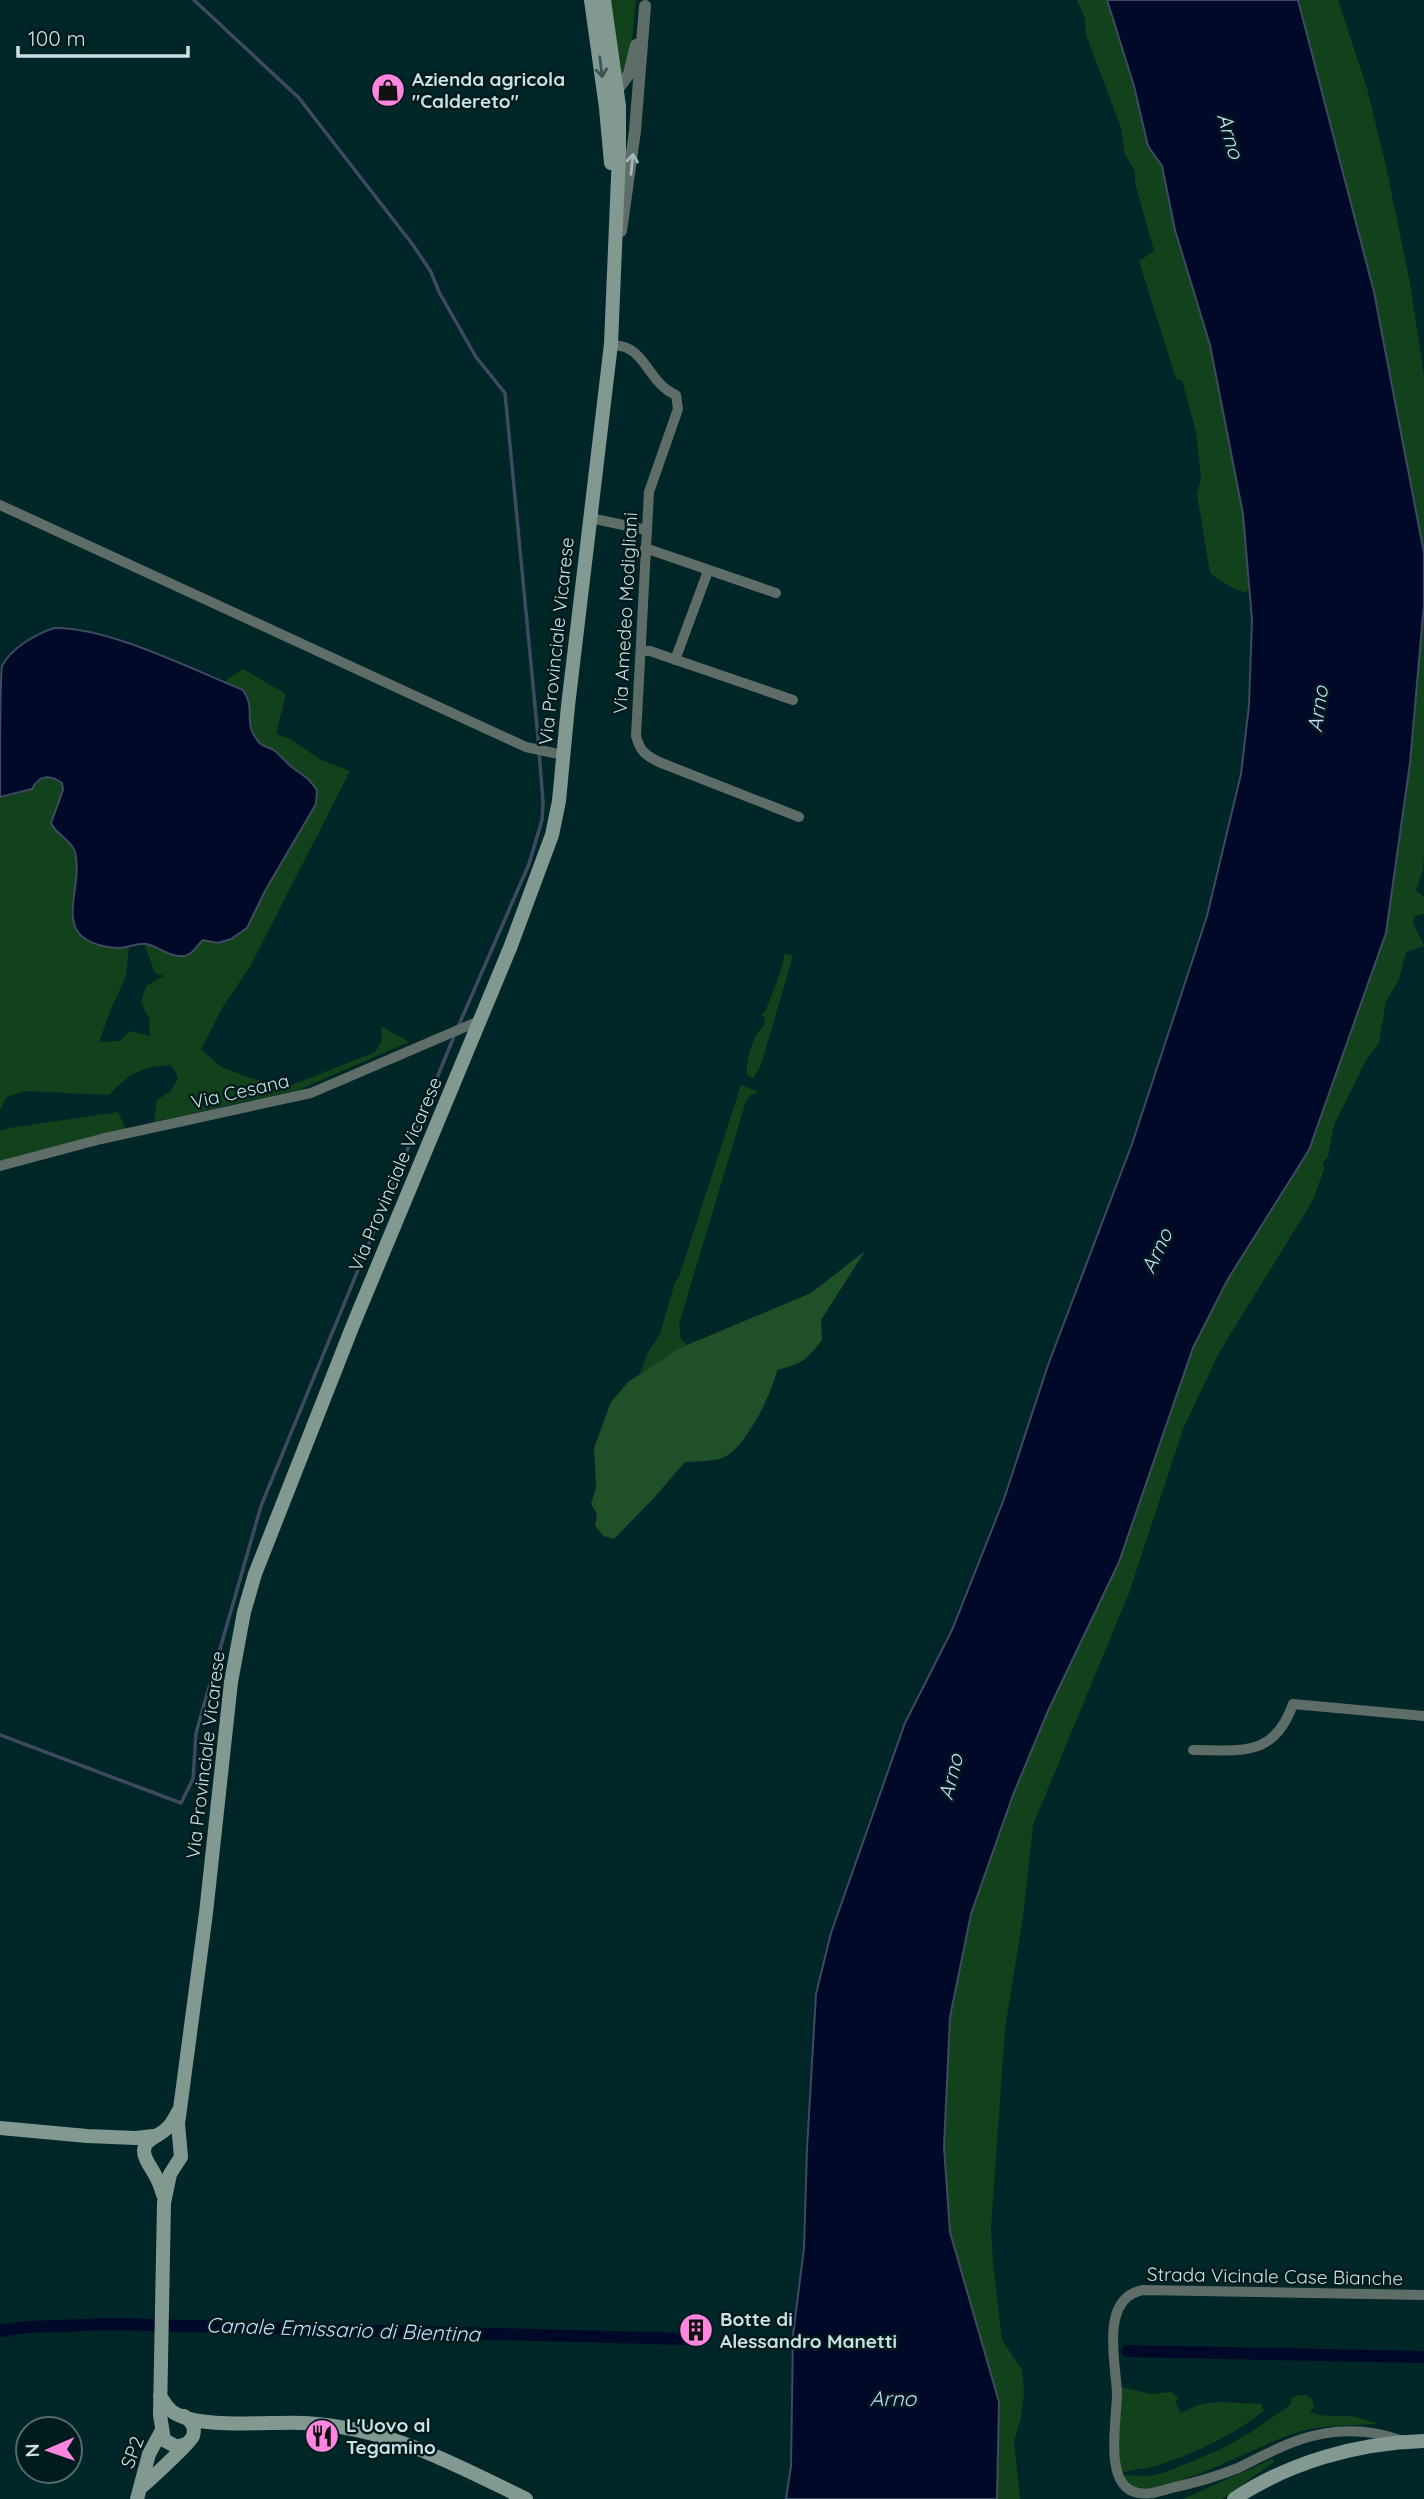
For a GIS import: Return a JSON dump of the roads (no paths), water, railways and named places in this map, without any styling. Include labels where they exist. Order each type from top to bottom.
[{"type":"main road","name":"Via Provinciale Vicarese","points":[[591,0],[608,128],[616,256]]},
{"type":"main road","name":"Via Provinciale Vicarese","points":[[164,2203],[169,2179],[181,2157],[178,2124],[208,1900],[225,1724],[248,1600],[268,1537],[343,1349],[510,948],[552,835],[559,802],[611,344],[616,256],[619,153],[617,88],[604,0]]},
{"type":"main road","name":"Via Provinciale Vicarese","points":[[160,2390],[164,2203],[160,2182],[148,2161],[146,2145],[174,2119],[181,2102]]},
{"type":"main road","points":[[0,2128],[136,2138],[157,2134],[174,2136],[180,2143]]},
{"type":"main road","points":[[87,2136],[115,2143],[161,2170],[174,2166]]},
{"type":"main road","points":[[160,2390],[167,2407],[190,2420],[193,2428],[189,2442]]},
{"type":"main road","name":"SP2","points":[[139,2494],[149,2454],[162,2428],[160,2390]]},
{"type":"main road","points":[[234,2424],[206,2432],[177,2447],[168,2443],[162,2428],[168,2418],[180,2415],[200,2421],[234,2424],[303,2423],[371,2432],[440,2458],[526,2499]]},
{"type":"main road","points":[[1234,2499],[1273,2475],[1302,2463],[1405,2441],[1424,2441]]},
{"type":"main road","name":"SP2","points":[[139,2494],[189,2442]]},
{"type":"street","name":"Via Provinciale Vicarese","points":[[608,128],[613,98],[632,68],[645,3]]},
{"type":"street","name":"Via Provinciale Vicarese","points":[[616,256],[631,175],[645,3]]},
{"type":"street","name":"Via Amedeo Modigliani","points":[[611,344],[627,348],[638,356],[665,390],[676,395],[678,409],[649,492],[636,736],[643,754],[799,817]]},
{"type":"street","points":[[0,505],[537,750],[563,755]]},
{"type":"street","points":[[590,518],[647,530]]},
{"type":"street","points":[[645,548],[776,593]]},
{"type":"street","points":[[675,660],[708,571]]},
{"type":"street","points":[[641,651],[793,700]]},
{"type":"street","name":"Via Cesana","points":[[0,1166],[101,1139],[311,1093],[479,1021]]},
{"type":"street","points":[[1193,1750],[1244,1750],[1264,1744],[1283,1728],[1293,1704],[1424,1716]]},
{"type":"street","name":"Strada Vicinale Case Bianche","points":[[1405,2441],[1367,2431],[1317,2435],[1278,2448],[1210,2479],[1150,2493],[1129,2490],[1120,2480],[1115,2465],[1117,2406],[1114,2322],[1127,2298],[1135,2291],[1143,2290],[1424,2295]]},
{"type":"water","name":"Arno","points":[[1107,0],[1298,0],[1374,292],[1424,553],[1424,604],[1410,763],[1386,933],[1309,1150],[1228,1279],[1193,1348],[1119,1562],[1048,1711],[1013,1795],[971,1914],[950,2017],[944,2147],[950,2232],[999,2402],[997,2499],[786,2499],[791,2466],[793,2335],[804,2248],[816,1994],[831,1933],[905,1723],[952,1630],[1004,1499],[1048,1365],[1132,1144],[1207,916],[1241,774],[1249,705],[1252,620],[1243,514],[1210,345],[1175,230],[1162,166],[1148,146],[1134,86]]},
{"type":"water","points":[[54,628],[99,634],[124,642],[243,690],[249,704],[251,728],[258,741],[275,751],[317,790],[316,804],[265,891],[247,928],[231,939],[218,943],[203,940],[192,952],[181,956],[147,944],[116,948],[94,944],[81,936],[74,925],[77,867],[75,852],[51,823],[63,790],[62,783],[45,777],[32,789],[0,797],[2,666],[11,653],[25,642]]},
{"type":"waterway","points":[[194,0],[299,98],[413,245],[431,272],[439,292],[476,357],[505,393],[538,737],[542,820],[529,864],[458,1027]]},
{"type":"waterway","points":[[0,1735],[181,1803],[193,1779],[196,1733],[261,1506],[455,1034]]},
{"type":"waterway","name":"Canale Emissario di Bientina","points":[[0,2331],[27,2327],[112,2324],[686,2339]]},
{"type":"waterway","name":"Canale Emissario di Bientina","points":[[1127,2351],[1424,2357]]},
{"type":"place","name":"Azienda agricola \"Caldereto\"","points":[[388,90]]},
{"type":"place","name":"Botte di Alessandro Manetti","points":[[696,2330]]},
{"type":"place","name":"L'Uovo al Tegamino","points":[[322,2436]]}]
